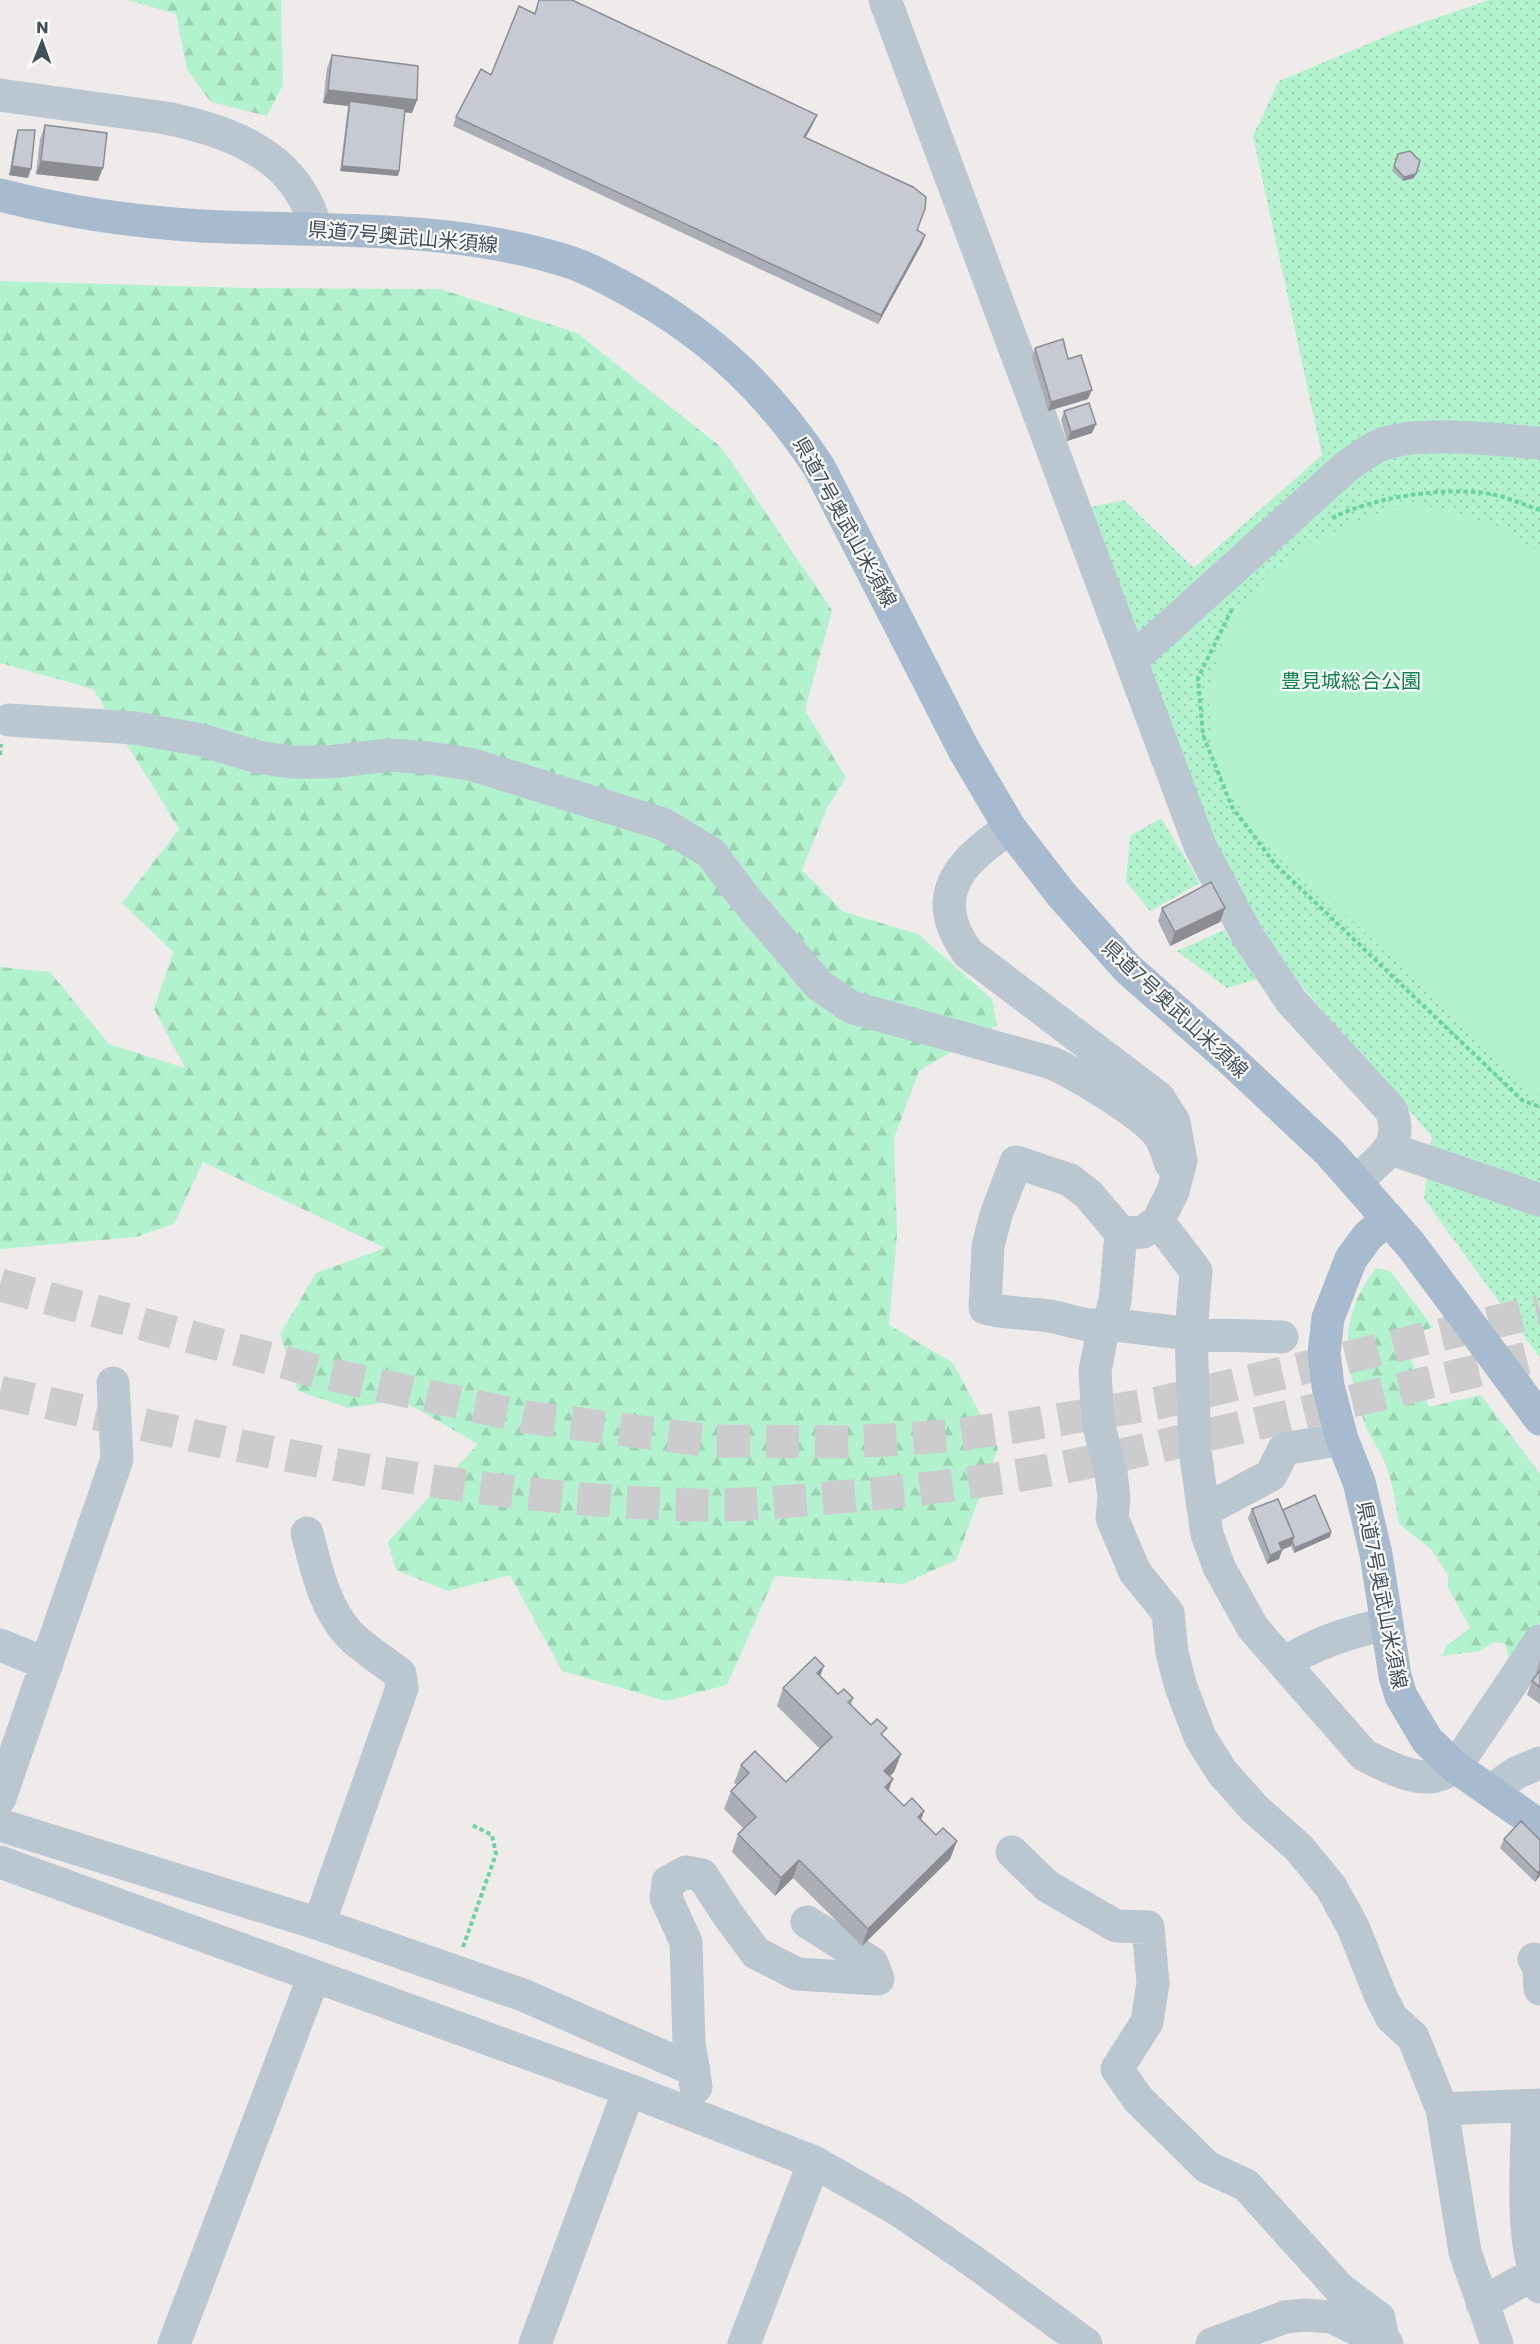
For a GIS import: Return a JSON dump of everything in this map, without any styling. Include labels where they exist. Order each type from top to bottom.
[{"type":"main road","name":"県道7号奥武山米須線","points":[[0,195],[72,210],[153,222],[202,226],[316,228],[470,239],[518,248],[565,260],[607,278],[679,320],[713,345],[770,400],[797,433],[819,467],[964,750],[1010,828],[1068,903],[1128,969],[1302,1125],[1356,1181],[1411,1245],[1540,1419]]},
{"type":"main road","name":"県道7号奥武山米須線","points":[[1388,1218],[1367,1237],[1351,1259],[1328,1318],[1325,1336],[1325,1370],[1342,1439],[1359,1482],[1376,1554],[1395,1676],[1401,1696],[1427,1740],[1454,1766],[1540,1826]]},
{"type":"street","points":[[885,0],[1200,846],[1247,935],[1291,1000],[1391,1110],[1396,1131],[1391,1149],[1356,1181]]},
{"type":"street","points":[[0,95],[166,117],[193,123],[234,137],[262,152],[298,188],[307,203],[316,228]]},
{"type":"street","points":[[1132,660],[1347,466],[1377,446],[1402,438],[1425,437],[1540,443]]},
{"type":"street","points":[[9,720],[135,728],[202,740],[257,757],[291,762],[329,762],[388,755],[470,764],[663,824],[711,853],[744,897],[819,986],[851,1006],[1052,1063],[1073,1073],[1145,1121],[1160,1136],[1176,1180]]},
{"type":"street","points":[[1010,828],[979,849],[958,872],[949,898],[953,927],[968,953],[1159,1098],[1174,1122],[1181,1161],[1173,1191],[1158,1221],[1143,1232],[1121,1233]]},
{"type":"street","points":[[1391,1149],[1540,1200]]},
{"type":"street","points":[[1282,1337],[1191,1334],[1108,1324],[1094,1327],[1044,1315],[1005,1313],[985,1308],[988,1246],[996,1215],[1016,1162],[1070,1180],[1089,1195],[1121,1233],[1114,1301],[1108,1324],[1102,1335],[1095,1371],[1098,1422],[1111,1473],[1114,1498],[1112,1518],[1135,1572],[1168,1613],[1172,1653],[1180,1687],[1200,1737],[1222,1772],[1255,1809],[1299,1848],[1331,1887],[1353,1927],[1381,1997],[1392,2018],[1413,2037],[1442,2109],[1465,2252],[1497,2344]]},
{"type":"street","points":[[1158,1221],[1196,1271],[1191,1334],[1195,1451],[1207,1534],[1219,1567],[1253,1628],[1364,1755],[1388,1767],[1419,1776],[1442,1774],[1454,1766],[1464,1754],[1540,1641]]},
{"type":"street","points":[[0,1798],[117,1459],[113,1383]]},
{"type":"street","points":[[1203,1508],[1215,1505],[1271,1475],[1284,1449],[1342,1439]]},
{"type":"street","points":[[307,1533],[319,1578],[333,1609],[350,1634],[400,1674],[402,1688],[319,1924]]},
{"type":"street","points":[[1286,1664],[1292,1658],[1311,1648],[1371,1627],[1387,1625]]},
{"type":"street","points":[[0,1645],[47,1664]]},
{"type":"street","points":[[1490,1791],[1516,1773],[1540,1763]]},
{"type":"street","points":[[0,1825],[319,1924],[524,1995],[694,2070]]},
{"type":"street","points":[[1012,1852],[1047,1886],[1116,1926],[1148,1927],[1153,1983],[1147,2022],[1117,2069],[1138,2099],[1207,2167],[1246,2185],[1340,2289],[1379,2318],[1385,2342]]},
{"type":"street","points":[[0,1862],[699,2115],[814,2162],[900,2211],[978,2264],[1086,2344]]},
{"type":"street","points":[[699,2115],[689,2043],[686,1942],[666,1898],[668,1881],[686,1872],[702,1875],[756,1953],[797,1974],[878,1979],[872,1963],[807,1922]]},
{"type":"street","points":[[174,2344],[314,1976]]},
{"type":"street","points":[[535,2344],[629,2090]]},
{"type":"street","points":[[1442,2109],[1534,2105],[1526,2183],[1529,2253],[1537,2281],[1482,2303]]},
{"type":"street","points":[[744,2344],[814,2162]]},
{"type":"street","points":[[1212,2344],[1285,2318],[1305,2315],[1332,2317],[1385,2342]]},
{"type":"path","points":[[1328,520],[1348,510],[1430,491],[1491,494],[1540,510]]},
{"type":"path","points":[[1233,607],[1198,678],[1203,735],[1232,807],[1275,864],[1522,1100],[1540,1107]]},
{"type":"path","points":[[455,1971],[496,1854],[492,1835],[471,1825]]},
{"type":"green space","points":[[128,0],[281,0],[283,85],[267,116],[211,102],[187,70],[176,14]]},
{"type":"green space","name":"豊見城総合公園","points":[[1489,0],[1540,0],[1540,1358],[1424,1199],[1432,1137],[1255,932],[1192,798],[1086,508],[1124,500],[1194,568],[1322,455],[1253,136],[1279,81],[1401,30]]},
{"type":"green space","points":[[0,281],[246,288],[440,289],[577,333],[721,447],[832,610],[805,710],[846,778],[828,806],[802,870],[844,912],[918,934],[992,999],[997,1025],[919,1071],[894,1138],[897,1235],[889,1325],[953,1363],[998,1448],[956,1560],[903,1584],[775,1576],[727,1685],[666,1701],[562,1671],[510,1575],[448,1591],[396,1570],[388,1542],[478,1444],[401,1400],[349,1408],[298,1391],[280,1334],[316,1273],[385,1248],[203,1162],[174,1224],[136,1237],[0,1249],[0,967],[50,972],[109,1044],[185,1068],[154,1009],[173,952],[122,903],[179,829],[93,689],[0,663]]},
{"type":"green space","points":[[1406,502],[1458,513],[1499,527],[1540,553],[1540,1097],[1249,823],[1215,765],[1208,693],[1229,625],[1270,571],[1315,540]]},
{"type":"green space","points":[[1161,818],[1200,883],[1150,911],[1126,881],[1130,836]]},
{"type":"green space","points":[[1224,930],[1257,979],[1227,988],[1177,951]]},
{"type":"green space","points":[[1376,1268],[1390,1271],[1433,1327],[1403,1338],[1429,1407],[1481,1395],[1540,1474],[1540,1622],[1509,1661],[1506,1644],[1494,1642],[1480,1651],[1442,1656],[1447,1645],[1470,1628],[1448,1587],[1448,1575],[1431,1549],[1399,1524],[1388,1473],[1365,1425],[1349,1360],[1349,1328],[1352,1313],[1365,1283]]},
{"type":"building","points":[[539,0],[572,0],[817,115],[804,137],[913,187],[926,197],[925,209],[917,230],[925,235],[881,315],[456,117],[481,69],[491,75],[519,6],[535,14]]},
{"type":"building","points":[[332,55],[418,66],[417,100],[328,90]]},
{"type":"building","points":[[350,101],[405,109],[399,171],[342,166]]},
{"type":"building","points":[[45,125],[107,133],[103,168],[41,161]]},
{"type":"building","points":[[18,130],[35,130],[31,169],[12,166]]},
{"type":"building","points":[[1410,151],[1420,161],[1416,174],[1404,177],[1394,166],[1398,154]]},
{"type":"building","points":[[1063,339],[1068,359],[1081,355],[1092,390],[1051,402],[1035,348]]},
{"type":"building","points":[[1089,403],[1096,424],[1071,432],[1064,411]]},
{"type":"building","points":[[1211,882],[1225,908],[1175,932],[1162,908]]},
{"type":"building","points":[[1315,1495],[1331,1532],[1295,1548],[1292,1541],[1294,1537],[1283,1510]]},
{"type":"building","points":[[1278,1499],[1294,1537],[1279,1543],[1282,1550],[1270,1555],[1252,1509]]},
{"type":"building","points":[[815,1657],[824,1666],[817,1673],[838,1694],[844,1689],[853,1698],[848,1702],[871,1725],[877,1719],[887,1728],[881,1734],[901,1754],[884,1771],[893,1779],[885,1787],[904,1806],[912,1798],[924,1811],[918,1817],[936,1835],[943,1828],[957,1841],[868,1929],[799,1860],[781,1878],[738,1834],[756,1817],[731,1791],[749,1773],[741,1765],[755,1751],[786,1782],[832,1737],[783,1688]]},
{"type":"building","points":[[1540,1670],[1540,1687],[1532,1681]]},
{"type":"building","points":[[1521,1821],[1540,1840],[1540,1870],[1538,1873],[1504,1839]]},
{"type":"tunnel","points":[[0,1285],[323,1373],[526,1417],[711,1441],[887,1440],[947,1436],[1015,1427],[1158,1403],[1540,1311]]},
{"type":"tunnel","points":[[0,1392],[260,1450],[433,1481],[521,1493],[609,1501],[733,1505],[898,1492],[1047,1470],[1126,1454],[1540,1355]]}]
